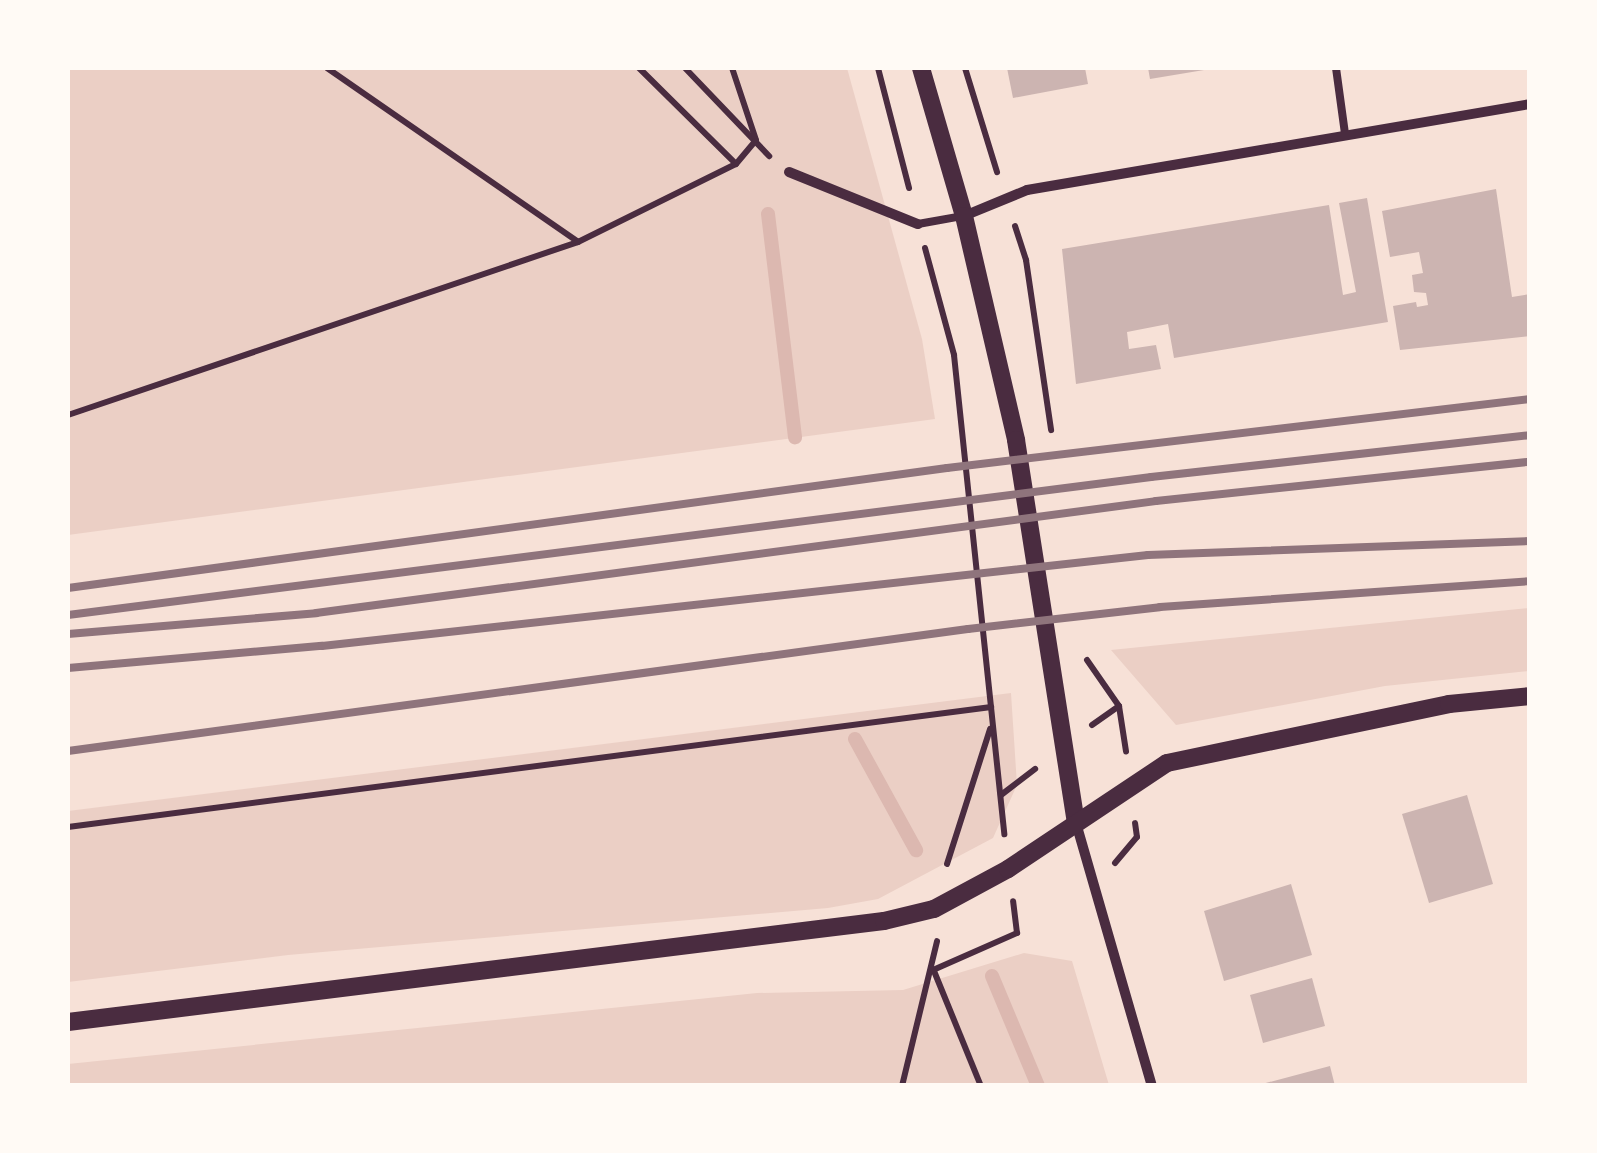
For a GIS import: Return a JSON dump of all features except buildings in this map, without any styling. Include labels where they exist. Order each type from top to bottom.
[{"type":"street","points":[[921,68],[964,216],[1016,440],[1076,822],[1152,1086]]},
{"type":"street","points":[[964,216],[1027,190],[1530,104]]},
{"type":"street","points":[[790,172],[918,224]]},
{"type":"street","points":[[68,1022],[799,934],[938,907],[1008,869],[1167,763],[1450,704],[1530,696]]},
{"type":"lane","points":[[1336,68],[1345,134]]},
{"type":"lane","points":[[918,224],[964,216]]},
{"type":"path","points":[[327,68],[578,242]]},
{"type":"path","points":[[639,68],[736,164]]},
{"type":"path","points":[[685,68],[766,154],[790,172]]},
{"type":"path","points":[[732,68],[756,140]]},
{"type":"path","points":[[878,68],[954,354],[1008,869]]},
{"type":"path","points":[[965,68],[992,156]]},
{"type":"path","points":[[68,415],[578,242],[736,164],[756,140]]},
{"type":"path","points":[[1026,260],[1054,449]]},
{"type":"path","points":[[1085,646],[1088,666],[1119,706]]},
{"type":"path","points":[[68,827],[991,707]]},
{"type":"path","points":[[902,1086],[933,970],[938,907],[949,847],[991,724]]},
{"type":"path","points":[[933,970],[1017,933]]},
{"type":"path","points":[[933,970],[981,1086]]},
{"type":"shaded area","points":[[68,68],[847,68],[922,339],[935,419],[68,535]]},
{"type":"shaded area","points":[[1529,608],[1529,671],[1385,686],[1176,725],[1111,650]]},
{"type":"shaded area","points":[[1011,693],[1017,785],[993,838],[878,899],[828,908],[288,955],[68,982],[68,811]]},
{"type":"shaded area","points":[[1024,953],[1072,961],[1109,1085],[68,1086],[68,1064],[757,993],[903,990]]},
{"type":"waterway","points":[[768,214],[795,437]]},
{"type":"waterway","points":[[855,739],[916,850]]},
{"type":"waterway","points":[[992,976],[1038,1086]]},
{"type":"railway","points":[[68,588],[947,468],[1530,399]]},
{"type":"railway","points":[[68,615],[1151,477],[1530,435]]},
{"type":"railway","points":[[68,634],[316,613],[1156,501],[1530,462]]},
{"type":"railway","points":[[68,668],[322,646],[1148,555],[1530,541]]},
{"type":"railway","points":[[68,751],[968,629],[1160,607],[1530,581]]}]
